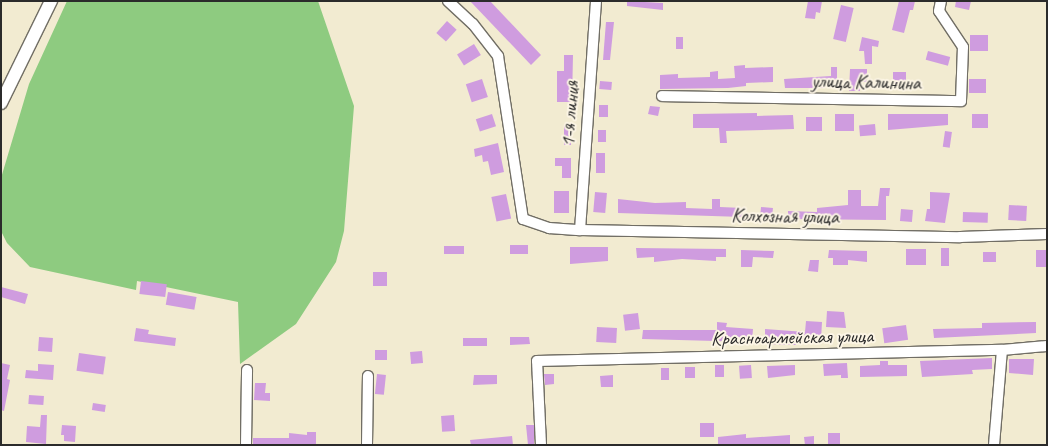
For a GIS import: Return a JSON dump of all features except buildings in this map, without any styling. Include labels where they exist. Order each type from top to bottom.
[{"type":"street","points":[[1,103],[51,1]]},
{"type":"street","name":"Колхозная улица","points":[[448,1],[473,24],[498,56],[523,219],[548,228],[580,230],[960,237],[1047,234]]},
{"type":"street","name":"1-я линия","points":[[580,230],[596,1]]},
{"type":"street","name":"улица Калинина","points":[[662,96],[961,101],[964,47],[939,10],[941,1]]},
{"type":"street","name":"Красноармейская улица","points":[[541,445],[537,361],[1002,350],[1047,346]]},
{"type":"street","points":[[994,445],[1002,350]]},
{"type":"street","points":[[246,445],[247,370]]},
{"type":"street","points":[[367,445],[368,376]]},
{"type":"green space","points":[[67,1],[318,1],[354,106],[344,231],[336,262],[296,324],[240,364],[238,302],[137,281],[136,290],[30,267],[7,243],[1,231],[1,178],[29,84]]}]
